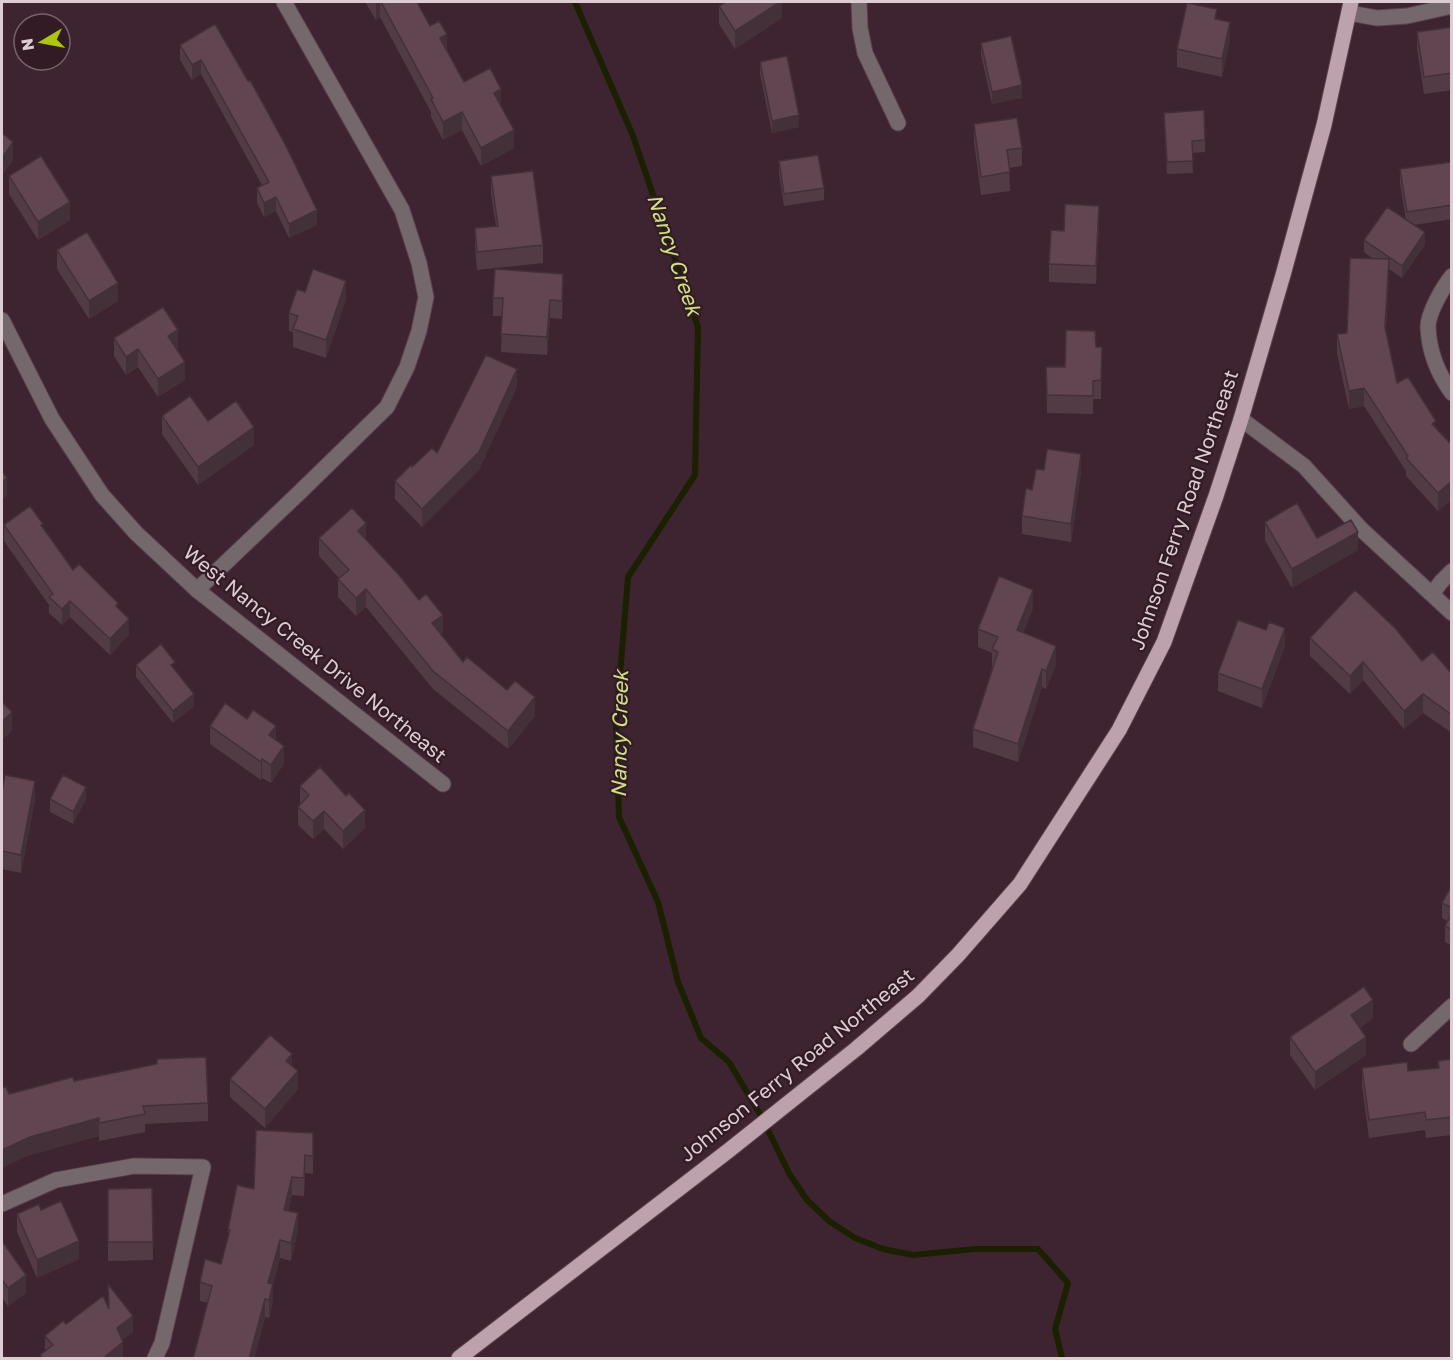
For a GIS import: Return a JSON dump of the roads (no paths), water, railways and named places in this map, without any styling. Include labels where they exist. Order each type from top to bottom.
[{"type":"main road","name":"Johnson Ferry Road Northeast","points":[[459,1359],[728,1151],[918,996],[958,955],[1020,884],[1119,730],[1164,642],[1241,419],[1324,125],[1350,8]]},
{"type":"street","points":[[197,590],[387,406],[407,367],[419,331],[426,297],[419,263],[402,210],[284,2]]},
{"type":"street","points":[[859,2],[860,28],[865,53],[898,123]]},
{"type":"street","points":[[1350,8],[1377,18],[1407,16],[1452,6]]},
{"type":"street","points":[[1452,276],[1437,300],[1428,325],[1432,352],[1442,380],[1452,393]]},
{"type":"street","name":"West Nancy Creek Drive Northeast","points":[[2,320],[52,419],[102,495],[136,533],[197,590],[443,784]]},
{"type":"street","points":[[1241,419],[1304,466],[1361,529],[1452,613]]},
{"type":"street","points":[[1432,594],[1452,571]]},
{"type":"street","points":[[1411,1044],[1452,1006]]},
{"type":"street","points":[[2,1204],[56,1180],[134,1166],[203,1167],[162,1343],[155,1359]]},
{"type":"waterway","name":"Nancy Creek","points":[[575,2],[633,136],[698,327],[695,475],[628,577],[616,725],[619,817],[658,902],[678,982],[701,1038],[729,1062],[761,1116],[790,1175],[807,1200],[829,1221],[855,1238],[883,1249],[913,1255],[975,1249],[1038,1249],[1068,1283],[1055,1329],[1062,1358]]}]
